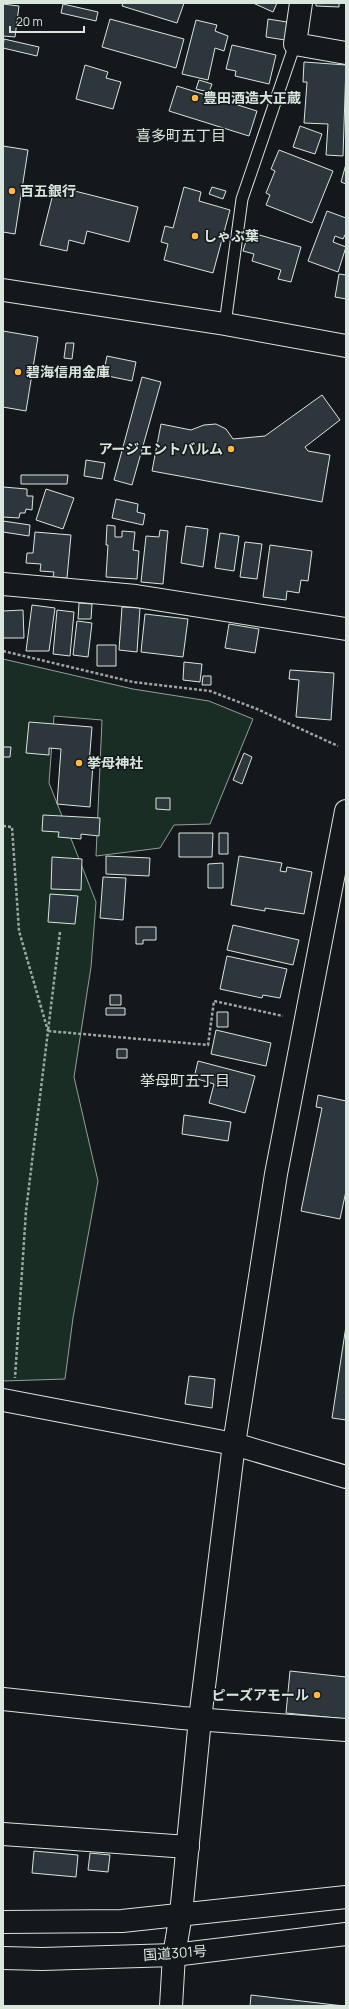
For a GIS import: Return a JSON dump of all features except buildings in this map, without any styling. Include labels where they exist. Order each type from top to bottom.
[{"type":"main road","points":[[301,3],[295,44],[346,53]]},
{"type":"main road","points":[[3,290],[225,324],[346,346]]},
{"type":"main road","points":[[3,584],[136,596],[346,629]]},
{"type":"main road","points":[[171,2006],[174,1955],[181,1914],[200,1719],[234,1444],[276,1174],[346,811]]},
{"type":"main road","points":[[8,1401],[234,1444],[346,1477]]},
{"type":"main road","points":[[3,1699],[200,1719],[346,1730]]},
{"type":"main road","points":[[3,1834],[188,1847]]},
{"type":"main road","points":[[3,1922],[122,1921],[346,1897]]},
{"type":"main road","name":"国道301号","points":[[3,1958],[42,1959],[174,1955],[346,1934]]},
{"type":"lane","points":[[225,324],[242,199],[295,44]]},
{"type":"path","points":[[3,651],[133,682],[210,691],[257,709],[338,746]]},
{"type":"path","points":[[3,826],[12,827],[19,931],[48,1031]]},
{"type":"path","points":[[8,1401],[26,1211],[60,932]]},
{"type":"path","points":[[48,1031],[208,1045],[214,1001],[284,1016]]},
{"type":"green space","points":[[3,659],[133,689],[209,701],[253,719],[210,824],[174,825],[160,848],[96,856],[102,720],[54,716],[49,783],[96,902],[91,967],[74,1077],[98,1181],[73,1318],[65,1379],[3,1381]]},
{"type":"place","name":"豊田酒造大正蔵","points":[[195,98]]},
{"type":"place","name":"百五銀行","points":[[12,191]]},
{"type":"place","name":"しゃぶ葉","points":[[195,236]]},
{"type":"place","name":"碧海信用金庫","points":[[18,372]]},
{"type":"place","name":"アージェントバルム","points":[[231,449]]},
{"type":"place","name":"挙母神社","points":[[79,763]]},
{"type":"place","name":"ピーズアモール","points":[[317,1695]]},
{"type":"district","name":"喜多町五丁目","points":[[181,136]]},
{"type":"district","name":"挙母町五丁目","points":[[185,1081]]}]
